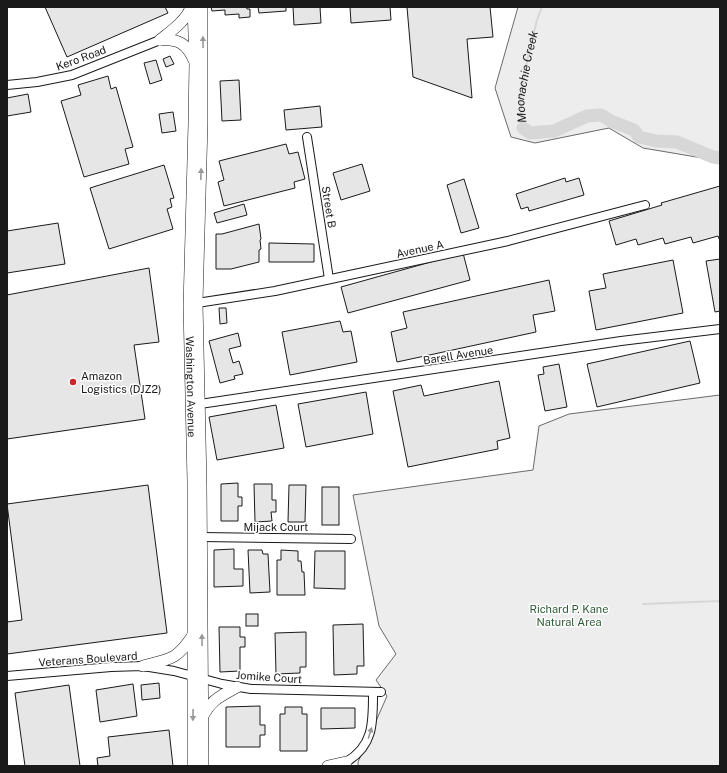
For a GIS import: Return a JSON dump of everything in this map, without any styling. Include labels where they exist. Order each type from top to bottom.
[{"type":"main road","points":[[160,40],[181,22],[192,7]]},
{"type":"main road","name":"Washington Avenue","points":[[192,7],[195,62],[189,306],[193,482],[194,635],[203,716],[202,766]]},
{"type":"main road","name":"Washington Avenue","points":[[193,766],[198,678],[201,537],[200,404],[197,303],[202,123],[202,7]]},
{"type":"main road","points":[[160,40],[170,39],[183,44],[190,50],[195,62]]},
{"type":"main road","points":[[143,666],[166,660],[180,654],[194,635]]},
{"type":"main road","points":[[203,716],[215,699],[237,687]]},
{"type":"main road","points":[[328,766],[346,762]]},
{"type":"street","name":"Kero Road","points":[[7,85],[42,81],[72,75],[160,40]]},
{"type":"street","name":"Street B","points":[[307,137],[329,279]]},
{"type":"street","name":"Avenue A","points":[[197,303],[275,291],[512,240],[645,205]]},
{"type":"street","name":"Barell Avenue","points":[[200,404],[607,344],[720,329]]},
{"type":"street","name":"Mijack Court","points":[[201,537],[351,539]]},
{"type":"street","name":"Veterans Boulevard","points":[[7,676],[111,667],[143,666],[163,669],[198,678]]},
{"type":"street","name":"Jomike Court","points":[[198,678],[237,687],[260,690],[377,692],[369,737],[359,752],[346,762]]},
{"type":"green space","points":[[518,7],[720,7],[720,161],[643,148],[609,128],[535,143],[511,137],[495,88]]},
{"type":"green space","name":"Richard P. Kane Natural Area","points":[[720,395],[720,766],[358,766],[358,762],[387,696],[376,680],[396,654],[379,626],[353,495],[533,470],[539,426],[569,414]]},
{"type":"building","points":[[45,7],[165,7],[168,13],[67,57]]},
{"type":"building","points":[[211,7],[246,7],[247,9],[250,9],[250,17],[239,18],[239,14],[225,15],[225,10],[212,11]]},
{"type":"building","points":[[258,7],[286,7],[286,11],[259,13]]},
{"type":"building","points":[[293,7],[320,7],[321,23],[294,25]]},
{"type":"building","points":[[350,7],[390,7],[391,20],[351,23]]},
{"type":"building","points":[[407,7],[490,7],[493,37],[467,39],[472,98],[413,77]]},
{"type":"building","points":[[170,56],[174,64],[166,67],[163,59]]},
{"type":"building","points":[[156,60],[162,80],[150,84],[144,63]]},
{"type":"building","points":[[108,76],[111,89],[116,87],[133,147],[125,149],[129,164],[84,177],[61,101],[81,95],[78,85]]},
{"type":"building","points":[[239,80],[241,120],[222,121],[220,81]]},
{"type":"building","points":[[28,94],[31,112],[7,116],[7,98]]},
{"type":"building","points":[[320,106],[322,127],[286,130],[284,110]]},
{"type":"building","points":[[173,112],[176,131],[162,133],[159,114]]},
{"type":"building","points":[[286,144],[289,154],[298,152],[305,179],[294,182],[295,188],[224,206],[218,182],[224,180],[219,161]]},
{"type":"building","points":[[362,164],[370,191],[341,200],[333,173]]},
{"type":"building","points":[[164,165],[174,198],[170,199],[172,207],[167,209],[173,229],[109,249],[90,188]]},
{"type":"building","points":[[565,178],[566,182],[579,178],[584,195],[529,211],[528,207],[521,209],[516,194]]},
{"type":"building","points":[[464,179],[479,228],[461,233],[447,185]]},
{"type":"building","points":[[720,186],[720,241],[718,236],[693,243],[691,237],[665,244],[663,238],[638,245],[636,239],[616,245],[609,221],[662,205],[661,203]]},
{"type":"building","points":[[244,204],[247,215],[217,223],[214,213]]},
{"type":"building","points":[[58,223],[65,264],[7,273],[7,231]]},
{"type":"building","points":[[259,224],[261,249],[259,250],[259,262],[231,269],[216,269],[216,234],[222,234]]},
{"type":"building","points":[[269,243],[314,244],[314,262],[269,262]]},
{"type":"building","points":[[463,253],[470,280],[348,313],[341,287]]},
{"type":"building","points":[[720,259],[720,311],[715,312],[706,261]]},
{"type":"building","points":[[673,260],[683,313],[596,330],[589,291],[606,288],[603,274]]},
{"type":"building","name":"Amazon Logistics (DJZ2)","points":[[149,268],[159,342],[134,345],[145,419],[7,439],[7,295]]},
{"type":"building","points":[[549,280],[555,311],[533,315],[536,332],[397,362],[391,332],[407,328],[403,312]]},
{"type":"building","points":[[219,308],[226,308],[227,323],[220,324]]},
{"type":"building","points":[[340,321],[343,332],[351,331],[357,362],[290,375],[282,332]]},
{"type":"building","points":[[238,333],[241,346],[229,349],[233,363],[239,361],[243,374],[234,376],[235,379],[220,383],[209,341]]},
{"type":"building","points":[[690,341],[700,383],[597,407],[587,364]]},
{"type":"building","points":[[559,364],[567,407],[545,411],[538,375],[544,374],[543,367]]},
{"type":"building","points":[[499,381],[510,438],[497,441],[498,449],[408,467],[393,391],[421,385],[424,396]]},
{"type":"building","points":[[366,392],[373,434],[306,447],[298,404]]},
{"type":"building","points":[[276,405],[284,448],[217,460],[209,417]]},
{"type":"building","points":[[238,483],[238,497],[242,497],[242,506],[238,506],[238,521],[221,521],[221,484]]},
{"type":"building","points":[[254,484],[272,484],[272,500],[276,500],[276,512],[271,512],[272,521],[255,522]]},
{"type":"building","points":[[148,485],[167,633],[7,654],[7,622],[22,620],[7,504]]},
{"type":"building","points":[[289,485],[306,485],[305,522],[288,522]]},
{"type":"building","points":[[322,487],[339,487],[339,525],[322,525]]},
{"type":"building","points":[[234,549],[234,569],[243,569],[243,586],[214,587],[214,550]]},
{"type":"building","points":[[248,550],[262,550],[263,554],[268,554],[270,592],[250,593]]},
{"type":"building","points":[[281,550],[298,551],[298,561],[301,561],[302,572],[304,572],[305,595],[277,595],[277,560],[281,560]]},
{"type":"building","points":[[315,551],[345,551],[345,589],[314,588]]},
{"type":"building","points":[[246,614],[258,614],[258,626],[246,626]]},
{"type":"building","points":[[363,624],[364,666],[357,666],[357,674],[334,675],[333,625]]},
{"type":"building","points":[[219,627],[240,627],[240,637],[245,637],[245,647],[240,647],[240,671],[220,672]]},
{"type":"building","points":[[306,632],[306,667],[300,667],[300,673],[276,674],[275,633]]},
{"type":"building","points":[[159,683],[160,698],[142,700],[141,685]]},
{"type":"building","points":[[133,684],[137,716],[100,722],[96,690]]},
{"type":"building","points":[[69,685],[80,766],[25,766],[15,693]]},
{"type":"building","points":[[260,706],[260,725],[265,725],[265,735],[260,735],[260,747],[226,747],[226,707]]},
{"type":"building","points":[[285,707],[302,707],[302,714],[307,714],[307,751],[280,751],[280,714],[285,714]]},
{"type":"building","points":[[321,708],[355,708],[355,728],[321,729]]},
{"type":"building","points":[[169,730],[173,766],[98,766],[97,758],[110,756],[108,737]]},
{"type":"waterway","name":"Moonachie Creek","points":[[523,128],[520,100],[528,56],[537,20],[542,7]]},
{"type":"waterway","name":"Moonachie Creek","points":[[523,128],[530,133],[554,131],[587,116],[601,115],[611,121],[634,130],[639,137],[656,141],[677,142],[713,157],[720,158]]},
{"type":"waterway","points":[[643,604],[720,601]]},
{"type":"place","name":"Amazon Logistics (DJZ2)","points":[[73,382]]}]
